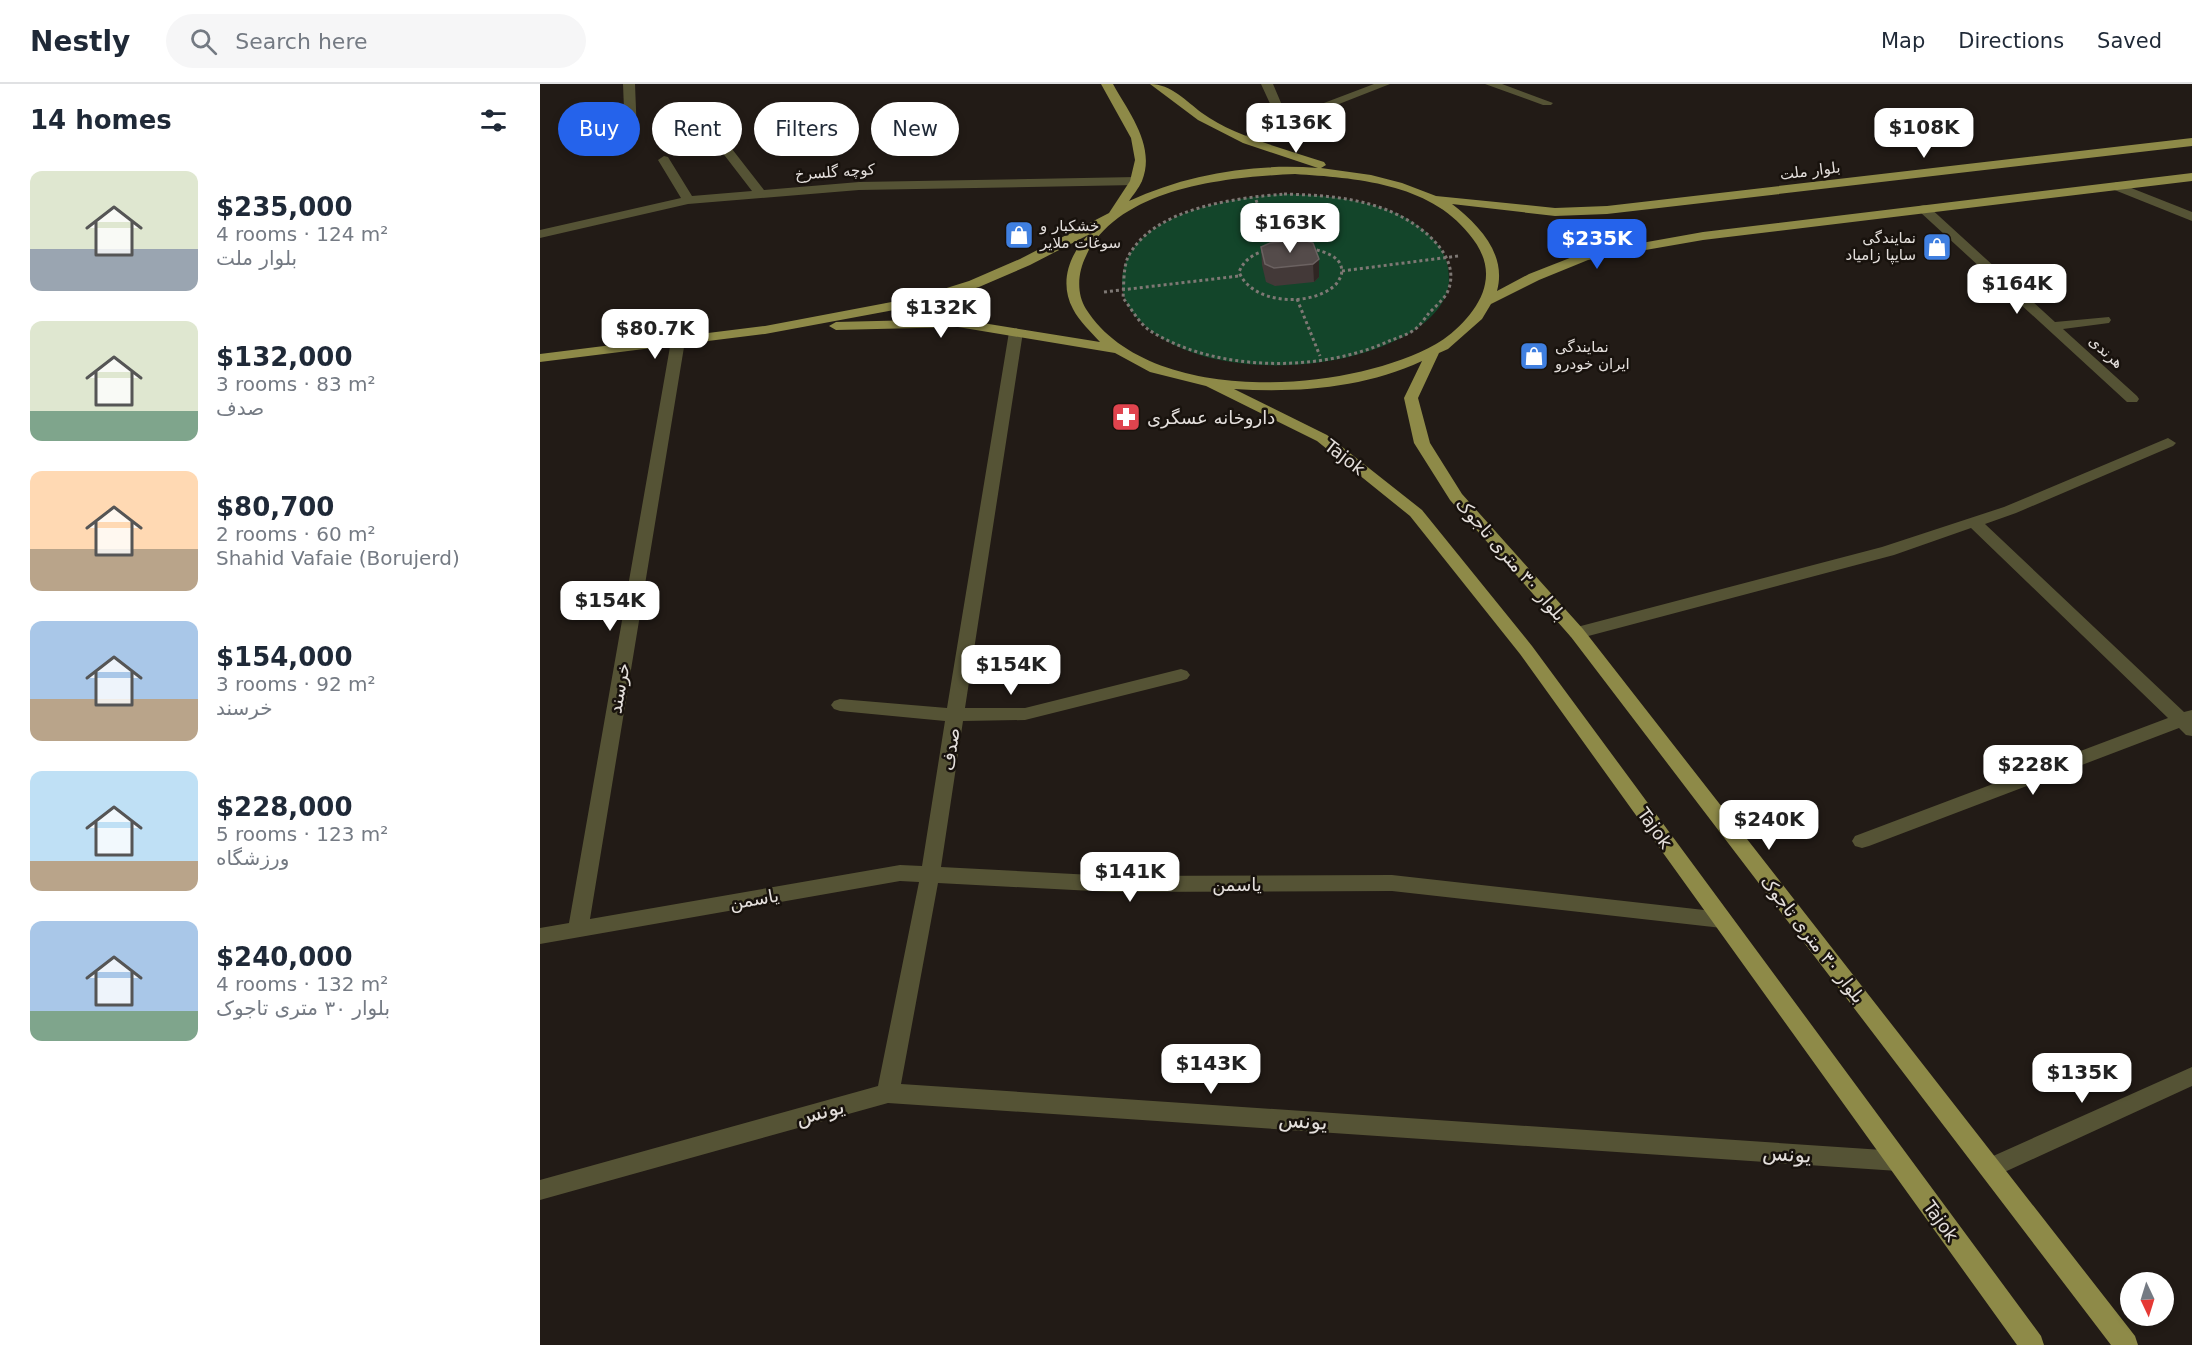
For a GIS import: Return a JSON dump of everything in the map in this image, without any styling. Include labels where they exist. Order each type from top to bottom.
[{"type":"main road","points":[[1107,84],[1137,138],[1141,160],[1136,181],[1114,216],[1094,234],[1080,253],[1072,274],[1073,296],[1087,324],[1116,350]]},
{"type":"main road","points":[[765,330],[893,323],[947,323],[1016,332],[1116,350],[1158,370],[1211,383],[1270,389],[1330,385],[1386,373],[1432,354],[1467,329],[1488,301],[1493,276],[1489,253],[1477,232],[1457,214],[1431,199],[1391,183],[1344,173],[1247,140],[1202,118],[1156,84]]},
{"type":"main road","name":"بلوار ملت","points":[[1431,199],[1555,212],[1606,210],[2192,142]]},
{"type":"main road","points":[[540,358],[765,330],[921,300],[974,284],[1025,262],[1151,196],[1195,181],[1244,172],[1295,170],[1344,173]]},
{"type":"main road","points":[[1488,301],[1534,277],[1585,256],[1703,236],[2192,177]]},
{"type":"main road","name":"بلوار ۳۰ متری تاجوک","points":[[1432,354],[1411,398],[1422,443],[1456,497],[1577,633],[2126,1345]]},
{"type":"main road","name":"Tajok","points":[[1211,383],[1322,438],[1416,513],[1526,650],[2032,1345]]},
{"type":"street","points":[[630,84],[630,102]]},
{"type":"street","points":[[1267,84],[1284,122]]},
{"type":"street","points":[[1247,140],[1284,122],[1384,84]]},
{"type":"street","points":[[1491,84],[1547,103]]},
{"type":"street","points":[[731,156],[761,194]]},
{"type":"street","points":[[664,160],[688,200]]},
{"type":"street","name":"کوچه گلسرخ","points":[[540,234],[688,200],[859,186],[1136,181]]},
{"type":"street","points":[[2116,186],[2192,216]]},
{"type":"street","name":"هرندی","points":[[1924,209],[2132,399]]},
{"type":"street","points":[[2053,326],[2104,320]]},
{"type":"street","name":"صدف","points":[[888,1094],[930,875],[1016,332]]},
{"type":"street","name":"خرسند","points":[[578,929],[678,341]]},
{"type":"street","points":[[1577,633],[1888,551],[2076,484],[2168,443]]},
{"type":"street","points":[[1862,841],[2188,722],[1974,522]]},
{"type":"street","points":[[840,705],[955,716],[1025,714],[1181,675]]},
{"type":"street","name":"یاسمن","points":[[540,936],[900,873],[1112,884],[1392,883],[1722,920]]},
{"type":"street","points":[[1990,1168],[2192,1076]]},
{"type":"street","name":"یونس","points":[[540,1190],[888,1094],[1898,1161]]},
{"type":"path","points":[[1318,195],[1359,201],[1398,214],[1419,226],[1435,240],[1447,258],[1448,290],[1440,306],[1426,322],[1405,336],[1379,348],[1322,362],[1270,365],[1235,362],[1202,355],[1174,344],[1147,329],[1130,311],[1121,291],[1122,270],[1130,252],[1145,236],[1174,218],[1201,208],[1254,196],[1318,195]]},
{"type":"path","points":[[1254,196],[1274,247]]},
{"type":"path","points":[[1301,246],[1326,252],[1340,264],[1342,271],[1341,279],[1335,286],[1312,297],[1297,299],[1265,297],[1243,285],[1239,276],[1239,269],[1243,262],[1261,251],[1274,247],[1301,246]]},
{"type":"path","points":[[1342,271],[1489,253]]},
{"type":"path","points":[[1073,296],[1239,276]]},
{"type":"path","points":[[1297,299],[1322,362]]},
{"type":"green space","points":[[1284,194],[1346,199],[1389,210],[1408,219],[1438,245],[1448,267],[1448,290],[1438,309],[1416,329],[1387,344],[1353,356],[1315,363],[1275,365],[1235,363],[1198,354],[1165,340],[1133,313],[1123,291],[1124,267],[1138,242],[1154,229],[1196,209],[1242,199]]},
{"type":"building","points":[[1303,240],[1313,243],[1319,259],[1313,264],[1274,268],[1265,264],[1261,247],[1270,243]]},
{"type":"place","name":"خشکبار و سوغات ملایر","points":[[1019,235]]},
{"type":"place","name":"نمایندگی سایپا زامیاد","points":[[1937,247]]},
{"type":"place","name":"نمایندگی ایران خودرو","points":[[1534,356]]},
{"type":"place","name":"داروخانه عسگری","points":[[1126,417]]}]
